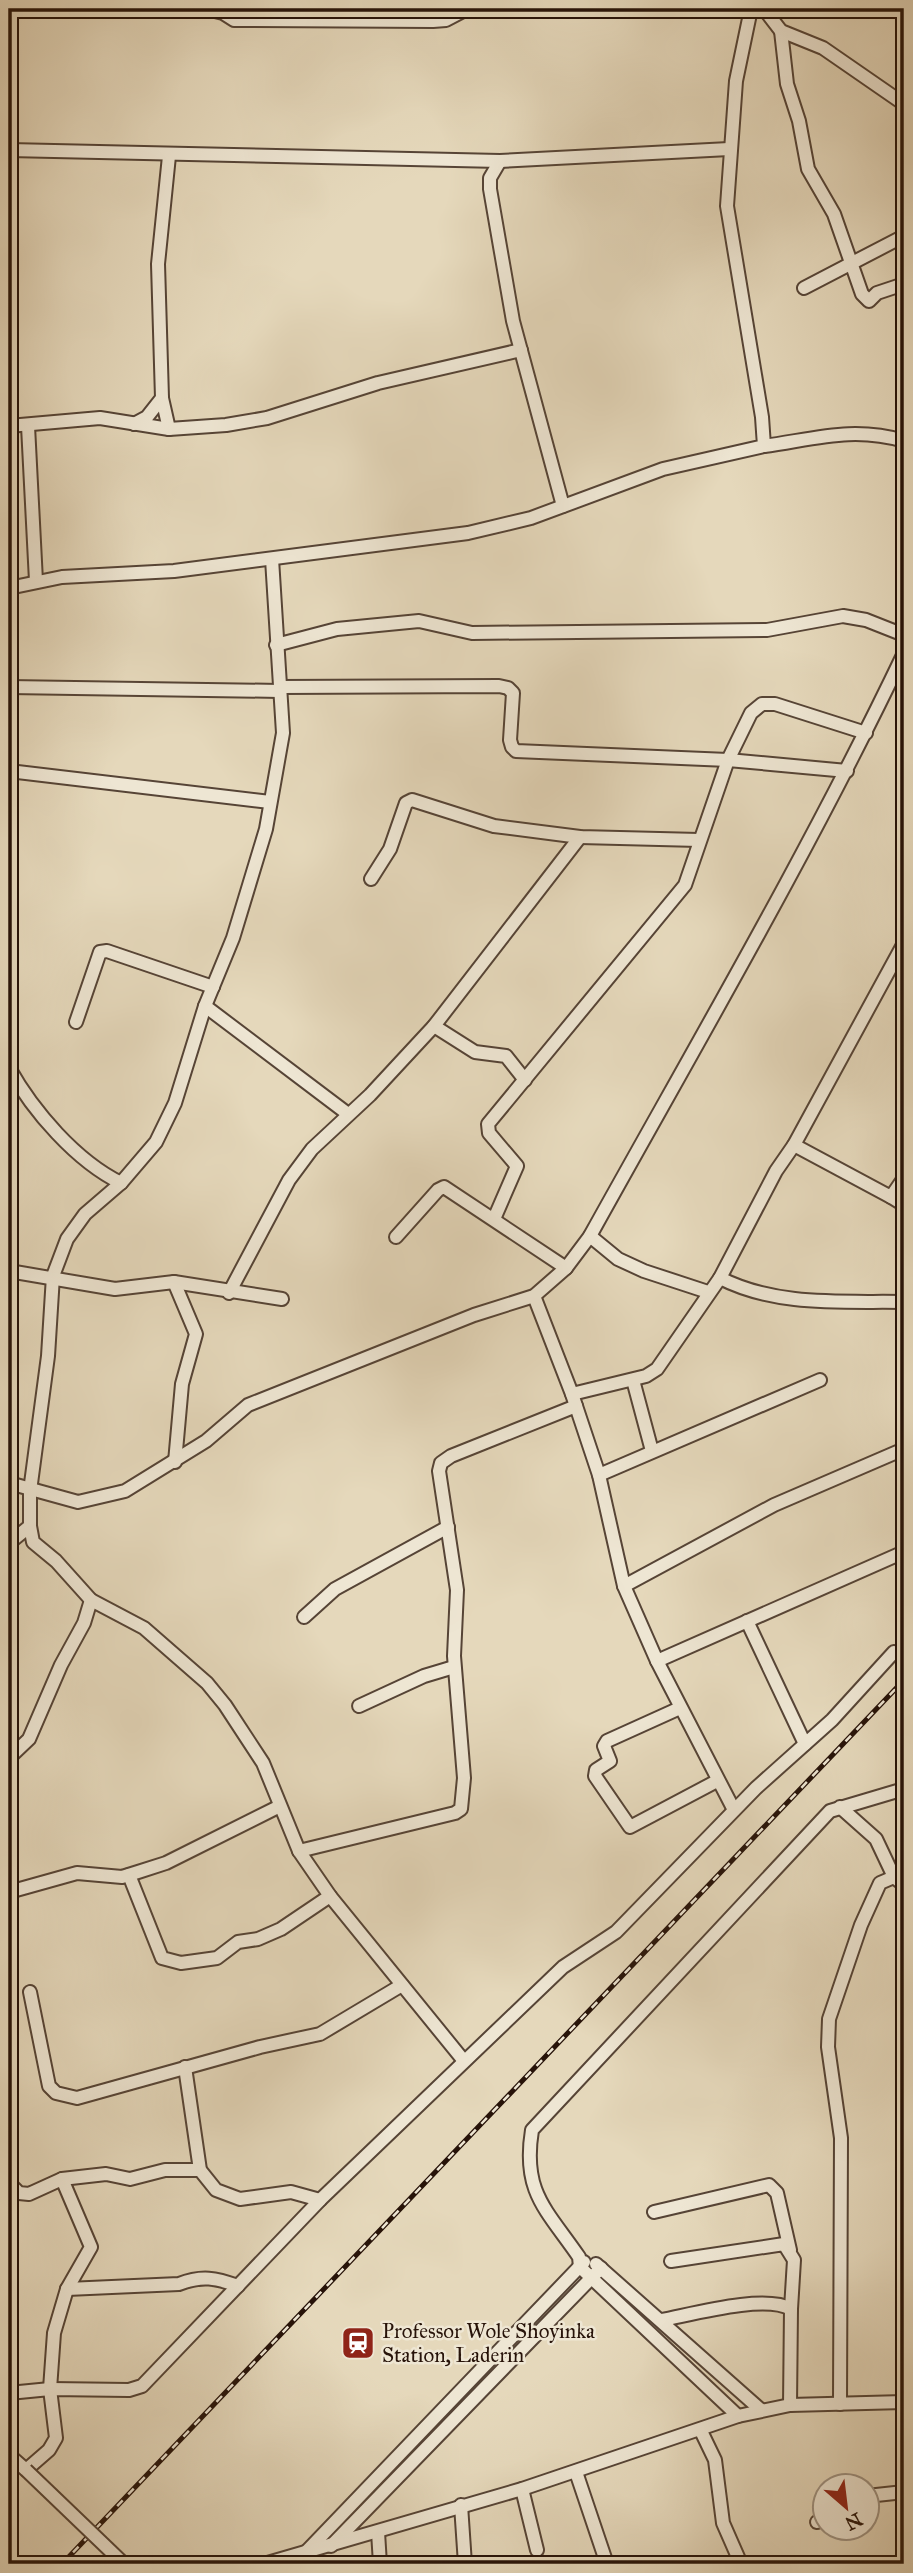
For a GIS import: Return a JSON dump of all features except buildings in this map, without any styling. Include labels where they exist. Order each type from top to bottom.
[{"type":"street","points":[[207,9],[223,13],[234,20],[446,20],[467,9]]},
{"type":"street","points":[[751,9],[736,81],[727,206],[762,418],[764,446]]},
{"type":"street","points":[[764,9],[781,31],[822,48],[904,104]]},
{"type":"street","points":[[781,31],[786,84],[799,121],[808,169],[834,214],[853,261],[862,294],[869,301],[877,293],[904,284]]},
{"type":"street","points":[[9,150],[78,150],[169,156],[500,161],[729,149]]},
{"type":"street","points":[[169,156],[158,264],[162,398],[169,429]]},
{"type":"street","points":[[500,161],[490,178],[490,189],[521,351],[563,506]]},
{"type":"street","points":[[804,288],[904,236]]},
{"type":"street","points":[[9,426],[100,418],[169,429],[267,418],[378,383],[521,351]]},
{"type":"street","points":[[133,424],[147,417],[162,398]]},
{"type":"street","points":[[28,426],[36,581]]},
{"type":"street","points":[[9,588],[36,581],[174,571],[468,533],[563,506],[663,469],[764,446],[837,432],[878,433],[904,441]]},
{"type":"street","points":[[272,559],[284,733],[271,802],[233,938],[205,1006],[170,1113],[156,1142],[121,1183],[85,1214],[67,1239],[53,1276],[48,1356],[30,1492],[30,1526],[33,1542],[56,1561],[91,1600],[144,1628],[207,1683],[263,1762],[299,1851],[330,1896],[464,2061]]},
{"type":"street","points":[[276,645],[337,629],[419,621],[472,633],[767,630],[843,616],[866,620],[904,635]]},
{"type":"street","points":[[9,1483],[30,1492],[90,1501],[125,1491],[175,1462],[248,1405],[474,1315],[534,1296],[566,1268],[590,1236],[847,771],[904,653]]},
{"type":"street","points":[[9,731],[10,687],[280,689],[499,686],[508,688],[513,693],[510,740],[516,751],[728,760],[847,771]]},
{"type":"street","points":[[494,1219],[517,1166],[489,1133],[488,1124],[685,885],[694,866],[699,840],[728,760],[751,713],[762,704],[775,704],[866,733]]},
{"type":"street","points":[[9,771],[271,802]]},
{"type":"street","points":[[370,879],[390,849],[407,803],[412,800],[494,826],[580,837],[699,840]]},
{"type":"street","points":[[229,1293],[289,1180],[312,1149],[370,1095],[434,1026],[580,837]]},
{"type":"street","points":[[299,1851],[455,1813],[461,1809],[464,1778],[454,1667],[457,1590],[439,1471],[441,1463],[574,1400],[657,1369],[720,1278],[776,1171],[794,1145],[904,943]]},
{"type":"street","points":[[76,1022],[100,952],[107,951],[213,987]]},
{"type":"street","points":[[205,1006],[348,1114]]},
{"type":"street","points":[[434,1026],[475,1052],[506,1056],[525,1080]]},
{"type":"street","points":[[9,1068],[20,1087],[61,1134],[99,1172],[121,1183]]},
{"type":"street","points":[[794,1145],[904,1205]]},
{"type":"street","points":[[891,1196],[904,1178]]},
{"type":"street","points":[[396,1237],[444,1187],[566,1268]]},
{"type":"street","points":[[590,1236],[618,1259],[644,1272],[708,1292]]},
{"type":"street","points":[[9,1271],[53,1276],[115,1289],[174,1282],[229,1293],[282,1299]]},
{"type":"street","points":[[720,1278],[746,1292],[787,1300],[904,1302]]},
{"type":"street","points":[[174,1282],[196,1334],[182,1384],[175,1462]]},
{"type":"street","points":[[534,1296],[574,1400],[599,1475],[624,1586],[680,1708],[734,1810]]},
{"type":"street","points":[[633,1380],[652,1451]]},
{"type":"street","points":[[599,1475],[820,1380]]},
{"type":"street","points":[[624,1586],[774,1505],[904,1450]]},
{"type":"street","points":[[9,1543],[30,1526]]},
{"type":"street","points":[[304,1617],[335,1589],[448,1527]]},
{"type":"street","points":[[657,1661],[904,1552]]},
{"type":"street","points":[[9,1758],[29,1739],[61,1665],[84,1623],[91,1600]]},
{"type":"street","points":[[747,1621],[805,1744]]},
{"type":"street","points":[[9,2393],[50,2389],[129,2390],[142,2386],[320,2200],[564,1967],[616,1932],[734,1810],[832,1720],[894,1652]]},
{"type":"street","points":[[359,1706],[424,1676],[454,1667]]},
{"type":"street","points":[[680,1708],[607,1741],[604,1746],[610,1761],[596,1770],[596,1776],[630,1827],[717,1781]]},
{"type":"street","points":[[738,2416],[582,2261],[535,2195],[527,2160],[533,2130],[830,1811],[904,1789]]},
{"type":"street","points":[[9,1892],[76,1873],[129,1875],[166,1863],[280,1806]]},
{"type":"street","points":[[840,2404],[841,2138],[840,2113],[833,2091],[829,2058],[829,2019],[861,1925],[880,1883],[899,1881],[877,1839],[841,1807]]},
{"type":"street","points":[[129,1875],[162,1958],[181,1963],[216,1958],[238,1942],[258,1939],[281,1928],[330,1896]]},
{"type":"street","points":[[30,1992],[49,2086],[57,2093],[77,2098],[185,2067],[320,2034],[402,1985]]},
{"type":"street","points":[[185,2067],[200,2170],[225,2196],[240,2199],[291,2192],[320,2200]]},
{"type":"street","points":[[9,2183],[19,2193],[29,2194],[62,2179],[106,2174],[130,2179],[165,2170],[200,2170]]},
{"type":"street","points":[[26,2470],[49,2450],[56,2438],[50,2389],[54,2333],[67,2289],[91,2247],[62,2179]]},
{"type":"street","points":[[654,2212],[769,2185],[777,2193],[794,2260],[790,2405]]},
{"type":"street","points":[[671,2261],[784,2244],[790,2250]]},
{"type":"street","points":[[330,2546],[365,2511],[375,2490],[582,2261]]},
{"type":"street","points":[[596,2273],[662,2320],[761,2410]]},
{"type":"street","points":[[304,2554],[375,2490],[596,2273]]},
{"type":"street","points":[[67,2289],[179,2284],[196,2277],[215,2278],[238,2286]]},
{"type":"street","points":[[662,2320],[746,2305],[782,2304],[791,2309]]},
{"type":"street","points":[[264,2564],[289,2561],[461,2505],[522,2489],[761,2410],[790,2405],[904,2402]]},
{"type":"street","points":[[701,2431],[715,2460],[723,2523],[741,2564]]},
{"type":"street","points":[[9,2455],[124,2564]]},
{"type":"street","points":[[576,2472],[607,2564]]},
{"type":"street","points":[[522,2489],[537,2550]]},
{"type":"street","points":[[881,2494],[904,2492]]},
{"type":"street","points":[[461,2505],[465,2564]]},
{"type":"street","points":[[365,2511],[365,2524],[374,2534],[380,2564]]},
{"type":"railway","points":[[62,2564],[904,1680]]},
{"type":"place","name":"Professor Wole Shoyinka Station, Laderin","points":[[358,2343]]}]
